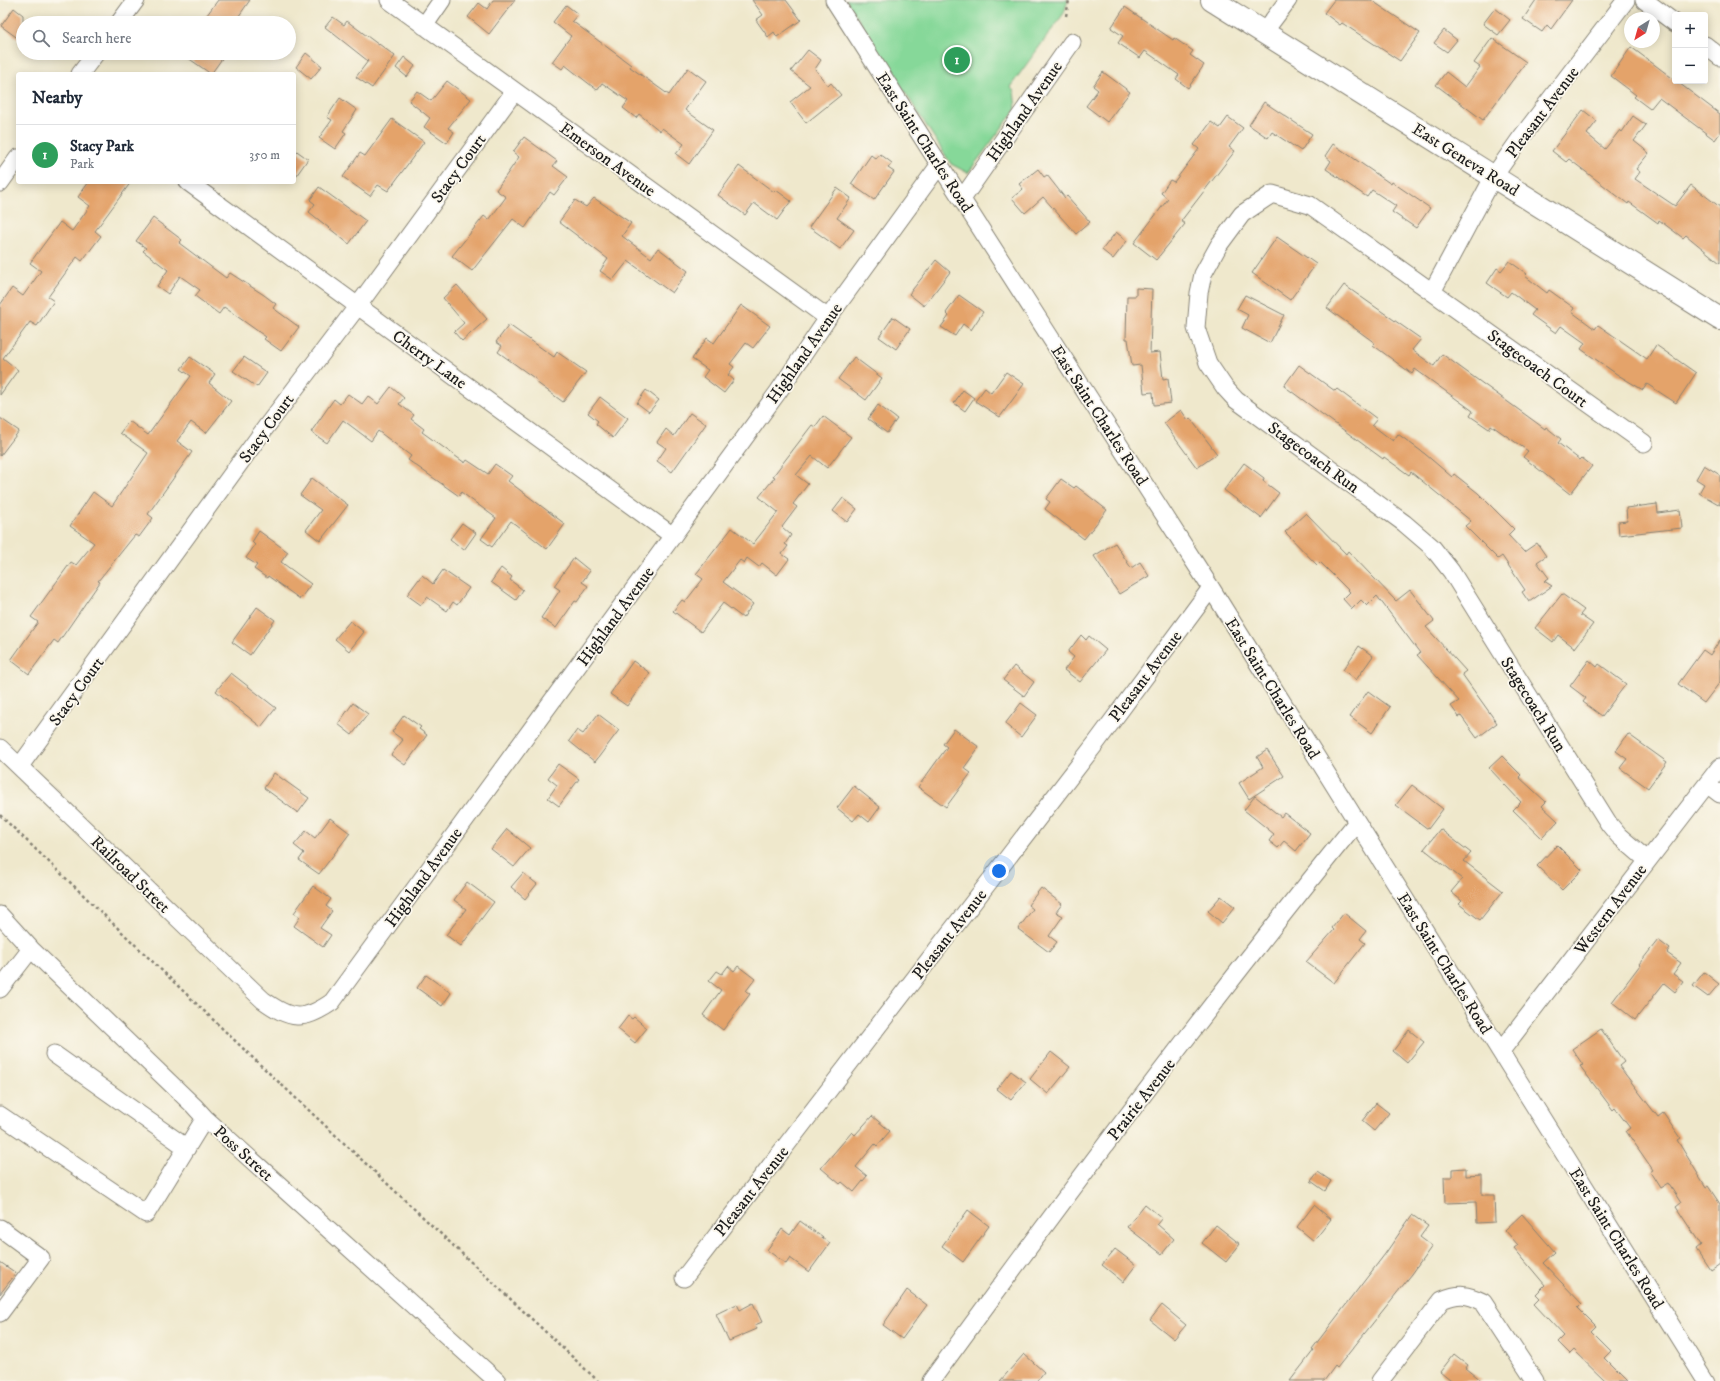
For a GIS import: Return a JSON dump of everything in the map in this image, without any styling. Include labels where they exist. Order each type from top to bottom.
[{"type":"main road","name":"East Geneva Road","points":[[1212,0],[1720,319]]},
{"type":"street","points":[[123,16],[136,0]]},
{"type":"street","name":"Emerson Avenue","points":[[388,0],[828,318]]},
{"type":"street","points":[[424,26],[442,0]]},
{"type":"street","name":"East Saint Charles Road","points":[[834,0],[1211,588],[1706,1381]]},
{"type":"street","points":[[1264,32],[1288,0]]},
{"type":"street","name":"Pleasant Avenue","points":[[1432,292],[1494,176],[1520,139],[1626,0]]},
{"type":"street","points":[[1644,0],[1672,21]]},
{"type":"street","name":"Highland Avenue","points":[[962,199],[1072,42]]},
{"type":"street","points":[[1708,47],[1720,56]]},
{"type":"street","points":[[82,72],[91,60]]},
{"type":"street","name":"Stacy Court","points":[[20,766],[262,434],[358,307],[514,92]]},
{"type":"street","points":[[0,183],[16,161]]},
{"type":"street","name":"Highland Avenue","points":[[263,1000],[277,1010],[290,1016],[301,1016],[316,1012],[332,1002],[778,392],[828,318],[940,164]]},
{"type":"street","name":"Cherry Lane","points":[[191,184],[673,536]]},
{"type":"street","name":"Stagecoach Run","points":[[1432,292],[1310,205],[1272,194],[1242,214],[1209,261],[1203,274],[1199,293],[1196,328],[1212,370],[1236,400],[1404,522],[1432,547],[1455,577],[1609,824],[1619,836],[1647,860]]},
{"type":"street","name":"Stagecoach Court","points":[[1432,292],[1644,443]]},
{"type":"street","name":"Pleasant Avenue","points":[[684,1278],[1087,755],[1211,588]]},
{"type":"street","name":"Railroad Street","points":[[0,748],[263,1000]]},
{"type":"street","name":"Western Avenue","points":[[1501,1052],[1647,860],[1714,789],[1720,767]]},
{"type":"street","name":"Prairie Avenue","points":[[931,1381],[1103,1147],[1276,922],[1357,822]]},
{"type":"street","name":"Poss Street","points":[[0,915],[31,949],[205,1118],[497,1381]]},
{"type":"street","points":[[0,990],[31,949]]},
{"type":"street","points":[[54,1054],[186,1148]]},
{"type":"street","points":[[0,1115],[146,1214],[205,1118]]},
{"type":"street","points":[[0,1228],[41,1258],[0,1313]]},
{"type":"street","points":[[1380,1381],[1442,1300],[1454,1295],[1470,1296],[1483,1302],[1535,1381]]},
{"type":"path","points":[[1066,16],[1069,0]]},
{"type":"path","points":[[0,815],[253,1058],[598,1381]]},
{"type":"green space","points":[[846,0],[1068,0],[1064,13],[1010,87],[1014,91],[1016,109],[968,173],[951,164]]},
{"type":"building","points":[[218,0],[250,0],[239,16],[206,16]]},
{"type":"building","points":[[493,0],[515,0],[489,34],[468,17],[479,3],[487,9]]},
{"type":"building","points":[[752,0],[786,0],[801,20],[777,37],[774,32],[768,37],[756,20],[763,15]]},
{"type":"building","points":[[1334,0],[1371,0],[1420,33],[1400,61],[1342,23],[1340,25],[1324,13]]},
{"type":"building","points":[[1536,0],[1572,0],[1551,29],[1547,25],[1542,32],[1523,19]]},
{"type":"building","points":[[566,5],[578,14],[572,21],[631,65],[630,67],[669,95],[688,68],[706,81],[685,110],[713,130],[689,164],[676,154],[684,144],[662,128],[660,131],[639,114],[636,118],[623,108],[628,101],[602,83],[597,90],[565,65],[562,69],[552,62],[571,36],[553,22]]},
{"type":"building","points":[[1125,7],[1173,40],[1174,38],[1193,51],[1190,55],[1204,65],[1188,88],[1176,79],[1179,75],[1145,51],[1140,58],[1118,43],[1123,36],[1111,28]]},
{"type":"building","points":[[14,8],[23,15],[16,16],[16,37],[1,26]]},
{"type":"building","points":[[1495,8],[1510,20],[1498,35],[1483,24]]},
{"type":"building","points":[[333,17],[344,25],[347,21],[395,56],[372,88],[356,77],[368,61],[325,27]]},
{"type":"building","points":[[1444,30],[1457,40],[1447,52],[1434,43]]},
{"type":"building","points":[[1492,38],[1526,62],[1483,120],[1436,85],[1446,72],[1465,87],[1480,67],[1474,63]]},
{"type":"building","points":[[1630,48],[1632,48],[1672,78],[1672,84],[1680,84],[1720,114],[1720,133],[1715,140],[1659,98],[1650,109],[1634,97],[1636,95],[1611,76]]},
{"type":"building","points":[[808,50],[821,60],[815,69],[828,86],[831,83],[841,95],[806,123],[790,102],[810,86],[791,71]]},
{"type":"building","points":[[306,53],[322,66],[311,79],[296,67]]},
{"type":"building","points":[[404,57],[415,66],[407,77],[396,68]]},
{"type":"building","points":[[191,60],[221,60],[212,72],[208,72]]},
{"type":"building","points":[[1103,72],[1130,92],[1107,122],[1086,106],[1098,90],[1093,86]]},
{"type":"building","points":[[447,81],[471,99],[448,128],[454,132],[447,143],[424,127],[430,118],[409,101],[417,91],[431,101]]},
{"type":"building","points":[[340,98],[357,110],[343,131],[346,133],[335,149],[319,138],[332,120],[327,117]]},
{"type":"building","points":[[1264,102],[1312,134],[1301,151],[1272,132],[1268,138],[1249,125]]},
{"type":"building","points":[[1583,110],[1597,121],[1587,134],[1605,149],[1620,130],[1622,132],[1633,116],[1646,125],[1634,141],[1649,153],[1636,169],[1640,172],[1635,179],[1675,206],[1691,185],[1720,207],[1720,263],[1686,235],[1683,238],[1659,220],[1658,223],[1629,202],[1628,204],[1569,159],[1566,162],[1552,151]]},
{"type":"building","points":[[1228,117],[1243,128],[1229,147],[1235,151],[1181,221],[1185,224],[1156,260],[1134,243],[1168,199],[1161,193],[1170,180],[1174,182],[1199,149],[1194,145],[1211,122],[1220,128]]},
{"type":"building","points":[[392,119],[424,142],[388,191],[378,185],[370,196],[343,177],[360,153],[365,156]]},
{"type":"building","points":[[524,137],[557,161],[553,166],[568,177],[554,195],[550,192],[525,228],[513,219],[472,271],[452,256],[484,216],[489,220],[506,197],[496,190],[519,157],[513,152]]},
{"type":"building","points":[[1333,144],[1391,184],[1392,182],[1430,208],[1416,228],[1392,212],[1396,206],[1372,190],[1367,197],[1326,169],[1331,161],[1325,156]]},
{"type":"building","points":[[296,150],[308,159],[296,176]]},
{"type":"building","points":[[880,154],[892,163],[888,168],[894,172],[874,200],[851,184],[871,155],[876,159]]},
{"type":"building","points":[[739,166],[774,192],[776,190],[791,201],[777,220],[754,203],[745,215],[718,195]]},
{"type":"building","points":[[1038,169],[1044,177],[1047,175],[1065,198],[1067,196],[1090,222],[1076,234],[1043,197],[1025,213],[1012,198],[1023,189],[1019,184]]},
{"type":"building","points":[[88,184],[130,184],[95,231],[101,236],[82,261],[77,257],[48,297],[54,301],[37,326],[30,322],[3,358],[18,370],[0,395],[0,305],[12,288],[23,296],[41,271],[30,263],[60,222],[72,231],[90,206],[78,197]]},
{"type":"building","points":[[319,187],[366,221],[349,244],[309,212],[315,204],[310,200]]},
{"type":"building","points":[[837,188],[851,198],[837,218],[854,230],[840,249],[809,227]]},
{"type":"building","points":[[594,198],[631,223],[622,236],[651,258],[658,248],[688,271],[672,293],[628,261],[613,280],[600,271],[608,259],[559,222],[575,200],[586,207]]},
{"type":"building","points":[[153,218],[182,240],[179,243],[226,278],[230,273],[264,295],[276,304],[273,308],[299,327],[281,351],[264,339],[266,337],[224,307],[219,314],[195,296],[200,290],[180,276],[168,294],[157,286],[168,270],[143,251],[146,248],[136,241]]},
{"type":"building","points":[[1116,232],[1127,241],[1113,259],[1102,250]]},
{"type":"building","points":[[1277,237],[1316,264],[1290,300],[1252,273]]},
{"type":"building","points":[[936,260],[950,272],[924,306],[909,294]]},
{"type":"building","points":[[1509,261],[1527,274],[1525,276],[1547,293],[1549,290],[1574,308],[1572,312],[1595,329],[1598,325],[1647,359],[1656,345],[1696,373],[1676,403],[1647,384],[1643,390],[1618,375],[1581,349],[1585,343],[1561,326],[1556,333],[1531,315],[1535,310],[1511,292],[1507,297],[1487,283],[1497,268],[1501,271]]},
{"type":"building","points":[[457,285],[487,319],[462,341],[454,332],[464,323],[443,298]]},
{"type":"building","points":[[1344,285],[1421,339],[1412,350],[1434,366],[1442,354],[1545,429],[1546,427],[1561,439],[1558,443],[1580,460],[1582,458],[1592,466],[1570,494],[1523,457],[1528,451],[1491,425],[1489,429],[1470,416],[1473,411],[1415,369],[1412,374],[1373,345],[1375,343],[1327,308]]},
{"type":"building","points":[[1136,288],[1152,289],[1150,353],[1160,352],[1163,379],[1168,378],[1171,403],[1154,405],[1153,392],[1144,393],[1141,365],[1132,366],[1128,339],[1126,339],[1127,296],[1136,296]]},
{"type":"building","points":[[959,295],[983,312],[971,330],[963,324],[955,336],[941,327],[949,316],[946,313]]},
{"type":"building","points":[[1245,295],[1284,315],[1270,343],[1242,328],[1248,315],[1237,309]]},
{"type":"building","points":[[741,305],[770,326],[753,348],[746,343],[730,364],[734,367],[728,375],[734,380],[724,393],[703,377],[708,370],[692,359],[707,338],[714,343]]},
{"type":"building","points":[[893,317],[910,329],[896,349],[879,337]]},
{"type":"building","points":[[509,325],[554,357],[557,352],[586,372],[563,402],[536,382],[537,380],[498,352],[502,346],[496,342]]},
{"type":"building","points":[[190,357],[215,374],[209,383],[231,401],[206,433],[191,422],[177,441],[192,452],[148,514],[153,518],[139,537],[135,535],[98,581],[100,582],[58,643],[54,640],[29,674],[11,660],[38,622],[31,617],[71,562],[76,565],[94,543],[70,526],[93,492],[112,506],[148,453],[120,433],[129,421],[148,435],[191,376],[181,369]]},
{"type":"building","points":[[244,357],[267,373],[257,387],[233,371]]},
{"type":"building","points":[[854,357],[882,378],[866,400],[838,379]]},
{"type":"building","points":[[1299,365],[1335,391],[1337,389],[1377,419],[1372,425],[1393,441],[1398,434],[1452,477],[1454,474],[1478,493],[1514,529],[1508,535],[1524,552],[1537,543],[1546,556],[1537,562],[1549,578],[1544,581],[1552,586],[1529,602],[1522,592],[1525,590],[1502,556],[1498,559],[1465,526],[1471,521],[1411,472],[1409,475],[1384,457],[1383,459],[1284,386]]},
{"type":"building","points":[[1006,372],[1024,384],[1000,417],[975,401],[985,388],[991,393]]},
{"type":"building","points":[[391,387],[404,398],[399,404],[414,415],[411,419],[424,429],[422,432],[465,463],[467,460],[488,474],[495,464],[512,476],[508,481],[565,524],[547,549],[511,521],[492,547],[481,539],[496,518],[461,492],[459,496],[408,460],[411,456],[378,431],[371,441],[343,420],[327,443],[311,432],[334,399],[340,404],[348,394],[362,404],[368,396],[378,404]]},
{"type":"building","points":[[646,390],[659,400],[649,412],[637,403]]},
{"type":"building","points":[[963,390],[974,398],[965,411],[954,403]]},
{"type":"building","points":[[600,397],[628,418],[613,438],[596,424],[598,421],[588,413]]},
{"type":"building","points":[[878,405],[897,419],[887,433],[868,419]]},
{"type":"building","points":[[1181,410],[1188,420],[1190,418],[1217,454],[1197,468],[1164,423]]},
{"type":"building","points":[[690,413],[706,424],[672,472],[657,461],[666,448],[657,442],[666,429],[674,436]]},
{"type":"building","points":[[823,416],[851,437],[827,468],[812,456],[796,475],[808,484],[793,504],[797,507],[782,527],[791,535],[785,544],[788,546],[782,554],[789,559],[777,575],[762,563],[759,567],[747,558],[744,563],[740,560],[723,582],[753,604],[743,618],[723,603],[701,632],[673,611],[682,600],[685,602],[703,579],[696,574],[732,528],[753,544],[778,512],[759,497],[812,425],[815,427]]},
{"type":"building","points":[[0,418],[19,431],[0,456]]},
{"type":"building","points":[[1244,463],[1264,478],[1263,481],[1279,493],[1261,518],[1224,490]]},
{"type":"building","points":[[1704,465],[1720,475],[1720,505],[1699,493],[1704,484],[1696,479]]},
{"type":"building","points":[[312,478],[348,505],[320,541],[306,530],[321,510],[300,495]]},
{"type":"building","points":[[1061,479],[1074,488],[1076,486],[1107,510],[1084,539],[1045,509],[1050,502],[1046,499]]},
{"type":"building","points":[[843,498],[857,509],[847,522],[833,511]]},
{"type":"building","points":[[1657,504],[1658,513],[1680,510],[1682,528],[1619,535],[1618,522],[1627,521],[1626,508]]},
{"type":"building","points":[[1306,513],[1346,554],[1348,551],[1396,601],[1410,590],[1434,621],[1426,627],[1466,671],[1462,674],[1497,723],[1477,738],[1461,716],[1459,717],[1451,706],[1459,701],[1417,655],[1420,653],[1377,596],[1367,606],[1361,600],[1352,609],[1343,599],[1350,592],[1320,562],[1317,565],[1285,532]]},
{"type":"building","points":[[462,523],[476,533],[464,550],[450,539]]},
{"type":"building","points":[[259,531],[288,552],[281,562],[311,584],[300,599],[268,576],[267,578],[254,569],[257,565],[246,558],[255,545],[252,542]]},
{"type":"building","points":[[1115,543],[1131,568],[1140,562],[1149,576],[1119,594],[1094,556]]},
{"type":"building","points":[[574,558],[590,571],[582,582],[588,586],[577,602],[575,601],[556,628],[541,618],[560,590],[554,586]]},
{"type":"building","points":[[501,568],[512,577],[510,580],[523,590],[516,600],[491,582]]},
{"type":"building","points":[[443,570],[469,588],[457,605],[453,602],[447,611],[427,597],[421,605],[407,595],[422,575],[433,584]]},
{"type":"building","points":[[1562,594],[1584,610],[1580,615],[1593,624],[1575,648],[1558,635],[1553,642],[1535,628]]},
{"type":"building","points":[[257,607],[275,620],[250,655],[232,642]]},
{"type":"building","points":[[350,621],[364,632],[349,651],[335,639]]},
{"type":"building","points":[[1081,635],[1086,640],[1089,636],[1106,650],[1080,682],[1064,670],[1074,657],[1068,652]]},
{"type":"building","points":[[1720,640],[1720,682],[1704,703],[1678,684],[1703,650],[1710,655]]},
{"type":"building","points":[[1359,646],[1373,656],[1356,680],[1343,670]]},
{"type":"building","points":[[1589,660],[1597,667],[1599,664],[1626,684],[1602,716],[1583,702],[1586,698],[1570,686]]},
{"type":"building","points":[[633,661],[650,673],[627,706],[610,694]]},
{"type":"building","points":[[1014,666],[1034,682],[1024,696],[1003,680]]},
{"type":"building","points":[[231,673],[276,708],[261,727],[216,691]]},
{"type":"building","points":[[1368,691],[1390,707],[1372,733],[1350,717]]},
{"type":"building","points":[[353,703],[368,714],[352,735],[338,724]]},
{"type":"building","points":[[1021,703],[1037,715],[1021,737],[1005,724]]},
{"type":"building","points":[[598,714],[619,730],[595,762],[569,741],[577,730],[583,734]]},
{"type":"building","points":[[404,715],[421,727],[419,729],[427,735],[405,765],[391,755],[403,740],[392,732]]},
{"type":"building","points":[[954,729],[979,747],[964,768],[971,773],[946,807],[918,787],[947,747],[943,744]]},
{"type":"building","points":[[1628,734],[1667,762],[1648,788],[1620,768],[1627,759],[1616,751]]},
{"type":"building","points":[[1267,750],[1284,776],[1249,799],[1239,783],[1263,767],[1257,757]]},
{"type":"building","points":[[1502,756],[1521,775],[1519,777],[1546,802],[1542,806],[1558,821],[1542,838],[1513,810],[1521,802],[1489,768]]},
{"type":"building","points":[[558,764],[579,779],[559,806],[548,798],[557,785],[548,778]]},
{"type":"building","points":[[274,773],[309,798],[298,813],[264,788]]},
{"type":"building","points":[[1412,785],[1443,809],[1428,829],[1396,805]]},
{"type":"building","points":[[854,786],[880,807],[869,822],[859,814],[853,821],[837,808]]},
{"type":"building","points":[[1255,796],[1281,817],[1284,813],[1310,833],[1296,851],[1284,841],[1278,848],[1269,841],[1274,834],[1244,810]]},
{"type":"building","points":[[330,818],[350,833],[319,874],[299,860],[304,853],[294,845],[306,831],[315,838]]},
{"type":"building","points":[[507,829],[530,848],[514,867],[491,849]]},
{"type":"building","points":[[1440,829],[1471,853],[1464,861],[1503,891],[1480,920],[1459,904],[1462,901],[1451,892],[1462,879],[1424,849]]},
{"type":"building","points":[[1557,845],[1582,870],[1562,890],[1537,866]]},
{"type":"building","points":[[523,873],[537,884],[525,899],[511,887]]},
{"type":"building","points":[[467,882],[494,902],[461,946],[446,935],[466,909],[454,900]]},
{"type":"building","points":[[313,886],[331,899],[326,906],[332,911],[320,928],[331,935],[323,947],[294,926],[300,917],[294,913]]},
{"type":"building","points":[[1041,888],[1062,904],[1056,912],[1063,916],[1049,936],[1057,942],[1049,952],[1018,929],[1033,909],[1028,905]]},
{"type":"building","points":[[1221,896],[1235,907],[1222,923],[1208,911]]},
{"type":"building","points":[[1344,913],[1366,931],[1360,939],[1365,943],[1334,983],[1306,962],[1334,930],[1332,928]]},
{"type":"building","points":[[1658,940],[1670,949],[1667,953],[1681,963],[1673,974],[1683,981],[1675,992],[1664,983],[1635,1020],[1612,1002]]},
{"type":"building","points":[[728,966],[734,971],[738,966],[755,979],[746,991],[750,994],[723,1030],[703,1015],[721,990],[709,981],[717,971],[722,974]]},
{"type":"building","points":[[1704,972],[1719,984],[1708,997],[1693,986]]},
{"type":"building","points":[[426,975],[451,993],[442,1006],[417,988]]},
{"type":"building","points":[[628,1016],[632,1019],[634,1017],[647,1028],[635,1043],[618,1029]]},
{"type":"building","points":[[1601,1029],[1624,1062],[1619,1066],[1658,1117],[1663,1113],[1680,1138],[1677,1140],[1706,1187],[1708,1186],[1720,1204],[1720,1263],[1710,1270],[1696,1249],[1701,1245],[1676,1207],[1681,1203],[1668,1183],[1660,1188],[1650,1172],[1653,1170],[1626,1131],[1630,1128],[1615,1108],[1613,1110],[1580,1066],[1583,1065],[1572,1049]]},
{"type":"building","points":[[1409,1030],[1424,1042],[1407,1063],[1393,1051]]},
{"type":"building","points":[[1051,1052],[1070,1067],[1048,1094],[1030,1079]]},
{"type":"building","points":[[1011,1071],[1026,1082],[1011,1100],[997,1089]]},
{"type":"building","points":[[1376,1103],[1389,1113],[1374,1131],[1362,1121]]},
{"type":"building","points":[[872,1116],[890,1131],[877,1146],[875,1144],[856,1167],[867,1176],[854,1192],[842,1182],[840,1184],[821,1168],[852,1132],[855,1135]]},
{"type":"building","points":[[1466,1168],[1466,1176],[1482,1175],[1482,1195],[1494,1195],[1495,1222],[1477,1223],[1476,1202],[1445,1203],[1444,1177],[1452,1177],[1452,1169]]},
{"type":"building","points":[[1318,1172],[1331,1181],[1325,1191],[1311,1181]]},
{"type":"building","points":[[1145,1204],[1162,1218],[1157,1224],[1174,1239],[1162,1254],[1127,1227]]},
{"type":"building","points":[[1314,1205],[1331,1219],[1314,1241],[1297,1227]]},
{"type":"building","points":[[968,1210],[989,1226],[963,1262],[942,1246]]},
{"type":"building","points":[[1522,1214],[1555,1252],[1543,1263],[1582,1304],[1578,1308],[1596,1326],[1591,1331],[1611,1351],[1604,1358],[1627,1381],[1606,1381],[1574,1350],[1570,1354],[1558,1342],[1564,1336],[1534,1304],[1540,1298],[1536,1294],[1545,1285],[1514,1248],[1518,1245],[1505,1230]]},
{"type":"building","points":[[1412,1215],[1428,1226],[1420,1237],[1432,1246],[1412,1274],[1337,1368],[1335,1366],[1324,1381],[1290,1381],[1314,1350],[1312,1349],[1385,1254]]},
{"type":"building","points":[[800,1221],[830,1243],[809,1272],[790,1258],[786,1264],[767,1250],[782,1229],[790,1235]]},
{"type":"building","points":[[1216,1225],[1240,1244],[1226,1262],[1202,1243]]},
{"type":"building","points":[[1115,1249],[1136,1265],[1123,1282],[1102,1265]]},
{"type":"building","points":[[0,1262],[16,1273],[0,1294]]},
{"type":"building","points":[[907,1290],[927,1305],[902,1339],[883,1325]]},
{"type":"building","points":[[753,1303],[762,1322],[755,1325],[757,1329],[729,1341],[716,1314],[737,1304],[740,1310]]},
{"type":"building","points":[[1162,1305],[1186,1325],[1174,1339],[1150,1320]]},
{"type":"building","points":[[1024,1354],[1044,1372],[1037,1381],[1000,1381]]},
{"type":"building","points":[[1454,1354],[1468,1365],[1466,1368],[1482,1381],[1451,1381],[1440,1372]]},
{"type":"place","name":"Stacy Park","points":[[957,60]]}]
